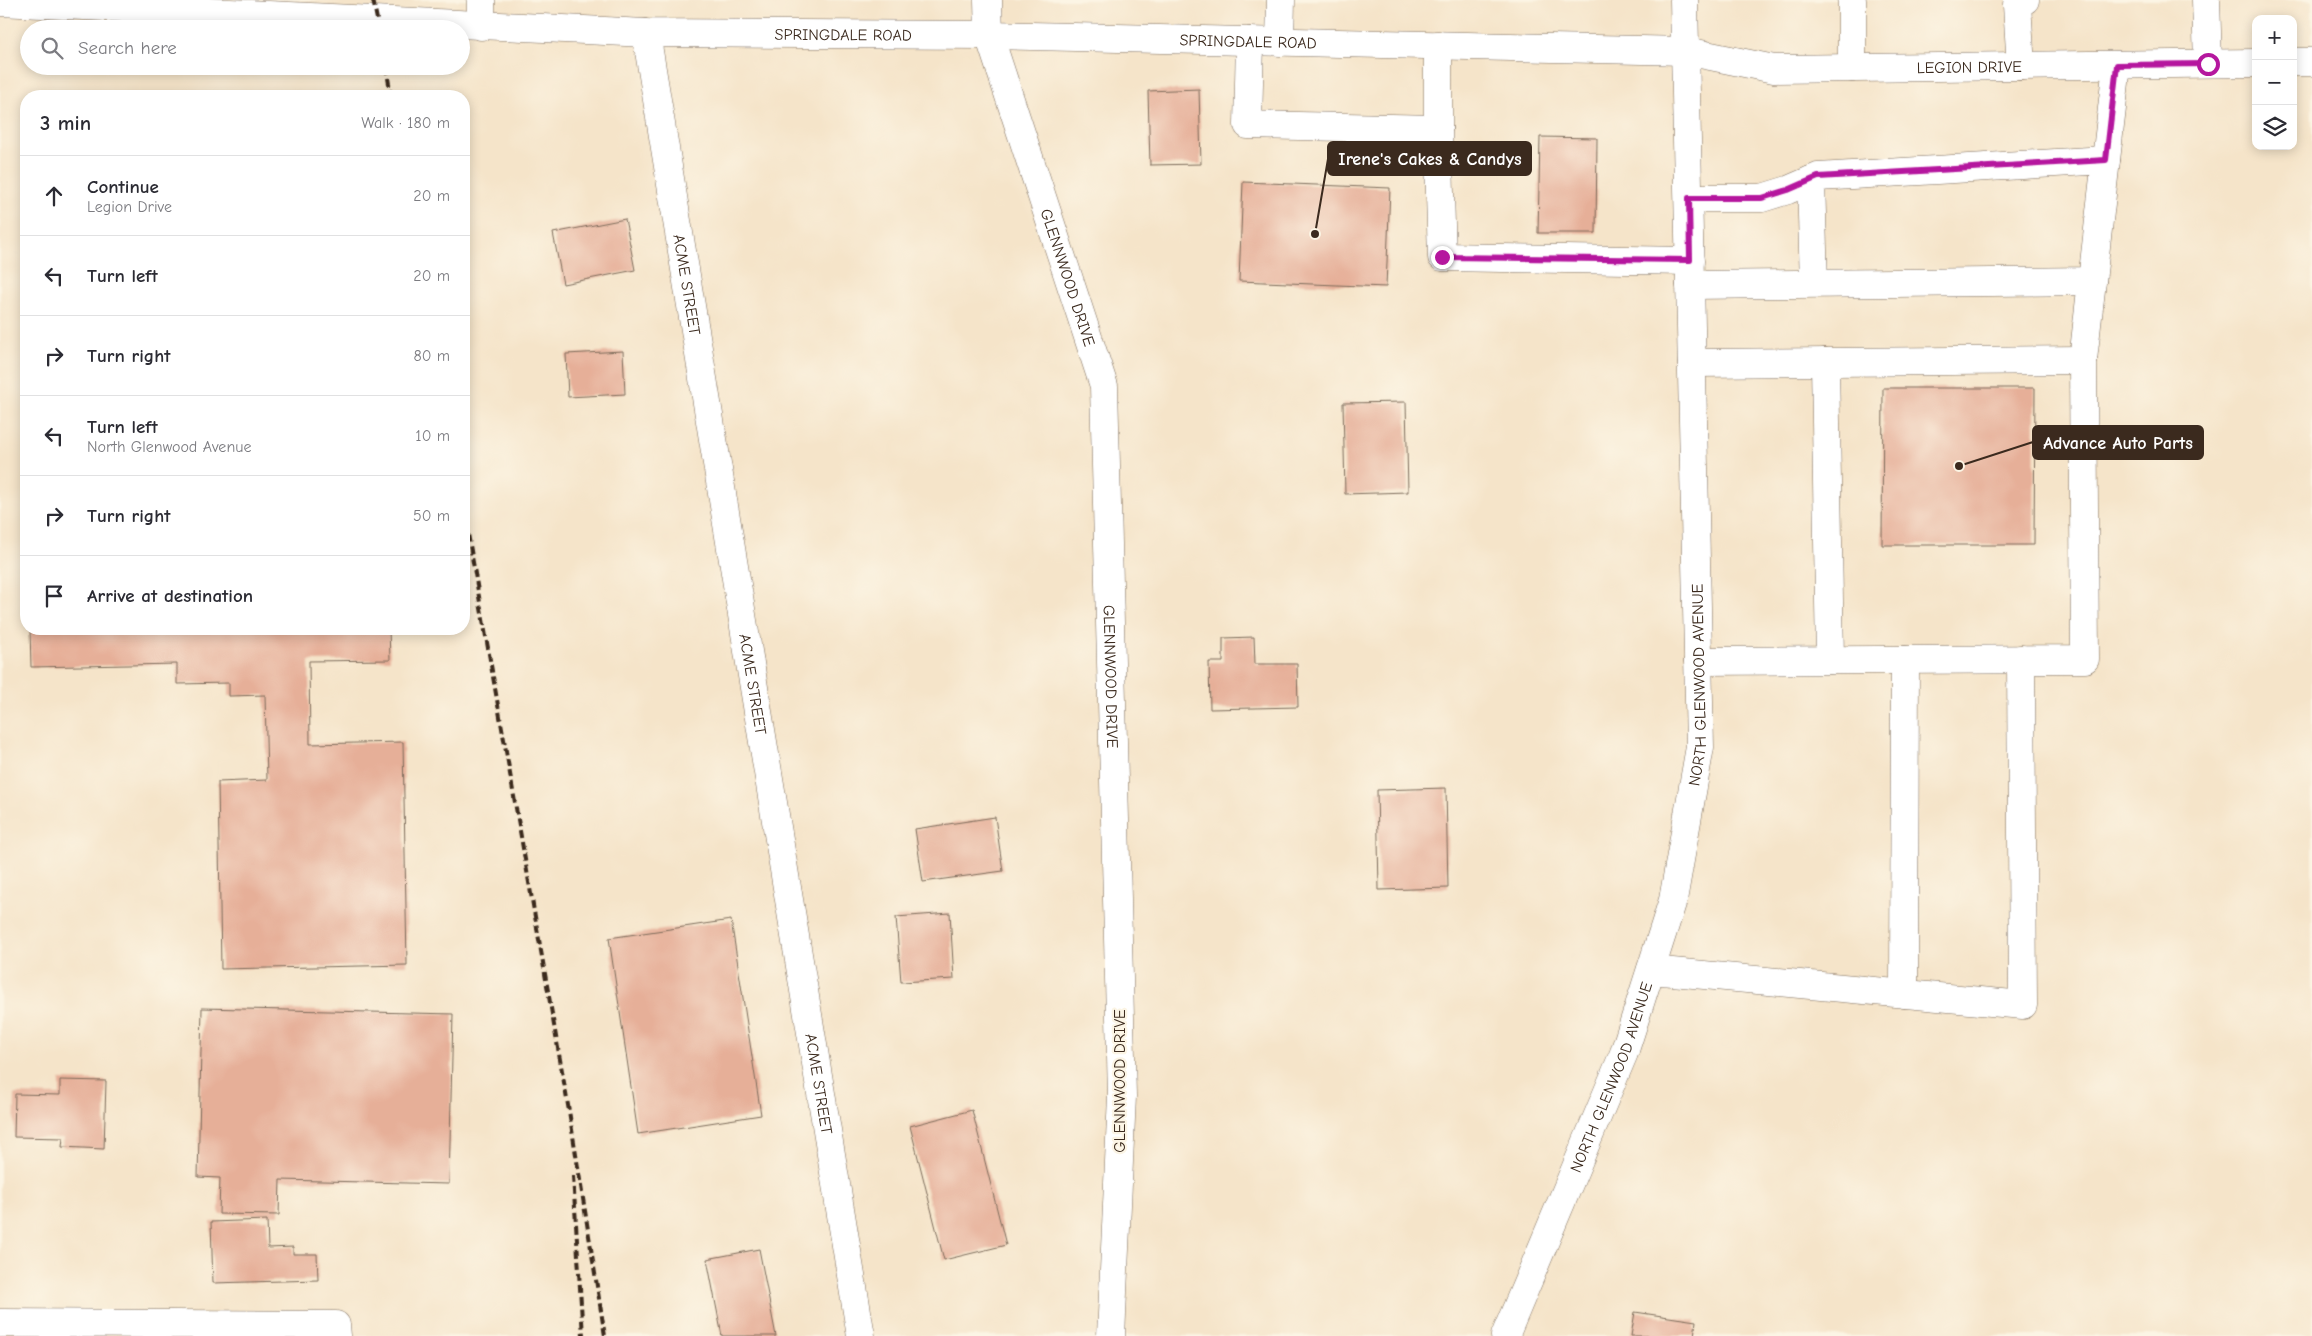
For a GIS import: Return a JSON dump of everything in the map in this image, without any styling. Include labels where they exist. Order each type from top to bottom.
[{"type":"street","name":"GLENNWOOD DRIVE","points":[[988,0],[989,35],[1104,386],[1122,1096],[1111,1336]]},
{"type":"street","points":[[1280,42],[1281,0]]},
{"type":"street","name":"NORTH GLENWOOD AVENUE","points":[[1505,1336],[1624,1053],[1673,900],[1700,747],[1684,0]]},
{"type":"street","points":[[1852,0],[1852,68]]},
{"type":"street","points":[[2022,66],[2017,5],[2025,0]]},
{"type":"street","points":[[2206,0],[2208,64]]},
{"type":"street","name":"SPRINGDALE ROAD","points":[[0,2],[481,13],[646,33],[989,35],[1686,51]]},
{"type":"street","name":"ACME STREET","points":[[646,33],[861,1336]]},
{"type":"street","points":[[1250,41],[1248,125],[1438,129]]},
{"type":"street","points":[[1438,45],[1438,129],[1442,257],[1690,273],[1814,284],[2092,280]]},
{"type":"street","name":"LEGION DRIVE","points":[[1686,51],[1774,69],[2252,63]]},
{"type":"street","points":[[2297,62],[2312,62]]},
{"type":"street","points":[[1698,661],[2085,659],[2083,360],[2117,65]]},
{"type":"street","points":[[1689,198],[1762,198],[1788,190],[1818,177],[2106,160]]},
{"type":"street","points":[[1810,180],[1814,284]]},
{"type":"street","points":[[1692,363],[2083,360]]},
{"type":"street","points":[[1825,362],[1830,660]]},
{"type":"street","points":[[1651,970],[2023,1005],[2022,659]]},
{"type":"street","points":[[1904,994],[1905,660]]},
{"type":"street","points":[[0,1323],[336,1325],[337,1336]]},
{"type":"building","points":[[1199,89],[1201,164],[1150,165],[1148,91]]},
{"type":"building","points":[[1540,137],[1597,138],[1596,233],[1538,233]]},
{"type":"building","points":[[1243,182],[1390,188],[1386,287],[1239,281]]},
{"type":"building","points":[[625,219],[635,270],[563,284],[553,233]]},
{"type":"building","points":[[623,351],[625,394],[568,397],[566,354]]},
{"type":"building","points":[[1883,388],[2035,388],[2034,545],[1882,545]]},
{"type":"building","points":[[1406,402],[1408,492],[1345,494],[1343,403]]},
{"type":"building","points":[[30,635],[389,635],[390,660],[309,661],[310,744],[403,742],[407,965],[221,969],[218,782],[267,780],[265,695],[229,696],[229,683],[177,684],[177,664],[31,667]]},
{"type":"building","points":[[1254,637],[1255,664],[1297,664],[1298,707],[1210,709],[1209,662],[1223,662],[1223,638]]},
{"type":"building","points":[[1446,788],[1448,888],[1379,890],[1377,790]]},
{"type":"building","points":[[995,817],[1003,871],[923,882],[915,829]]},
{"type":"building","points":[[950,913],[954,979],[901,982],[896,917]]},
{"type":"building","points":[[731,920],[761,1115],[638,1134],[609,938]]},
{"type":"building","points":[[202,1008],[453,1014],[449,1184],[280,1180],[279,1215],[219,1214],[220,1178],[198,1177]]},
{"type":"building","points":[[60,1080],[106,1081],[104,1149],[62,1147],[63,1138],[14,1137],[15,1094],[60,1095]]},
{"type":"building","points":[[972,1110],[1006,1245],[944,1260],[910,1126]]},
{"type":"building","points":[[267,1220],[268,1248],[293,1247],[293,1254],[317,1254],[318,1280],[213,1283],[211,1222]]},
{"type":"building","points":[[759,1249],[776,1336],[722,1336],[707,1259]]},
{"type":"building","points":[[1635,1312],[1696,1321],[1694,1336],[1631,1336]]},
{"type":"railway","points":[[373,0],[377,20]]},
{"type":"railway","points":[[388,75],[390,90]]},
{"type":"railway","points":[[470,545],[569,1111],[605,1336]]},
{"type":"railway","points":[[573,1176],[583,1336]]},
{"type":"place","name":"Irene's Cakes & Candys","points":[[1315,234]]},
{"type":"place","name":"Advance Auto Parts","points":[[1959,466]]},
{"type":"route","points":[[1442,257],[1690,260],[1689,198],[1762,198],[1788,190],[1818,177],[2106,160],[2117,65],[2208,64]]}]
